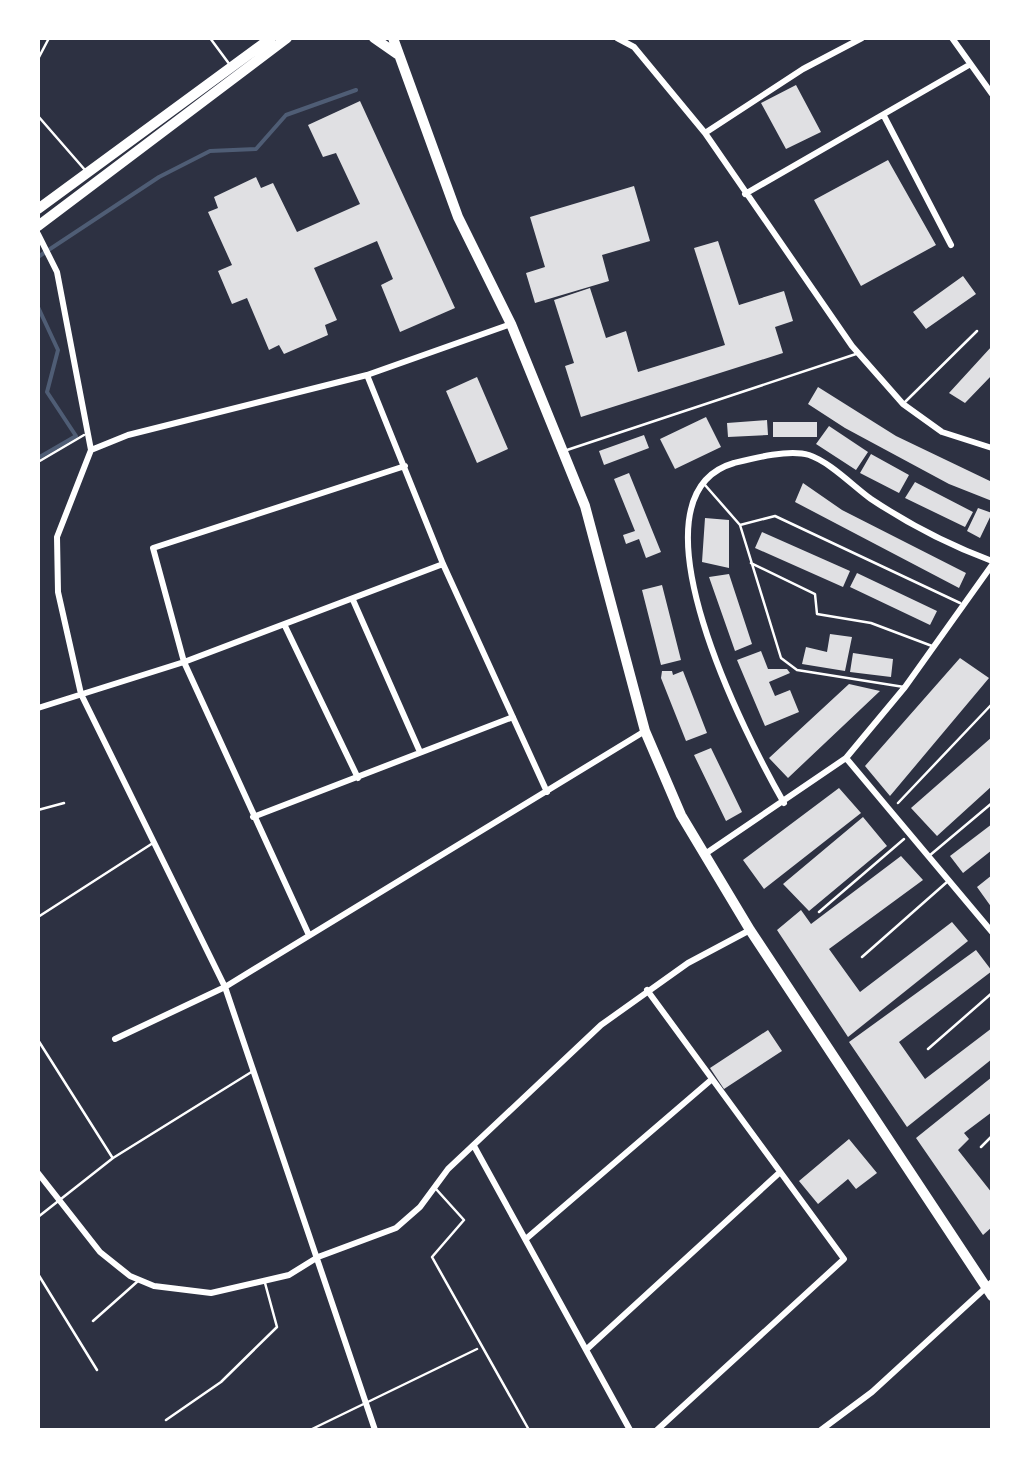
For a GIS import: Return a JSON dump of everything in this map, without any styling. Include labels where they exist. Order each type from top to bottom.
[{"type":"main road","points":[[38,226],[272,38]]},
{"type":"main road","points":[[38,209],[86,172],[288,38]]},
{"type":"main road","points":[[374,38],[398,55]]},
{"type":"main road","points":[[394,38],[458,217],[512,324],[586,506],[644,731],[681,816],[750,930],[991,1288]]},
{"type":"street","points":[[617,38],[634,47],[705,133],[858,353],[902,404],[942,432],[992,448]]},
{"type":"street","points":[[705,133],[862,38]]},
{"type":"street","points":[[952,38],[992,94]]},
{"type":"street","points":[[745,194],[970,65]]},
{"type":"street","points":[[884,116],[951,245]]},
{"type":"street","points":[[38,234],[57,272],[91,450],[57,537],[58,592],[81,694],[225,987],[376,1430]]},
{"type":"street","points":[[91,450],[128,435],[367,374],[512,324]]},
{"type":"street","points":[[367,374],[443,564],[547,792]]},
{"type":"street","points":[[705,854],[784,802],[846,758],[905,687],[992,563],[937,540],[808,455],[757,457],[723,466],[688,508],[688,549],[700,614],[753,748],[784,802]]},
{"type":"street","points":[[308,932],[184,662],[152,548],[405,466]]},
{"type":"street","points":[[38,708],[184,662],[443,564]]},
{"type":"street","points":[[353,600],[420,752]]},
{"type":"street","points":[[285,626],[358,778]]},
{"type":"street","points":[[254,816],[513,717]]},
{"type":"street","points":[[115,1039],[225,987],[308,932],[644,731]]},
{"type":"street","points":[[846,758],[991,929]]},
{"type":"street","points":[[38,1173],[100,1252],[139,1280],[184,1293],[212,1293],[288,1276],[318,1257],[396,1228],[474,1146],[601,1025],[648,990],[750,930]]},
{"type":"street","points":[[648,990],[778,1174],[844,1259],[657,1430]]},
{"type":"street","points":[[528,1238],[711,1080]]},
{"type":"street","points":[[474,1146],[528,1238],[630,1430]]},
{"type":"street","points":[[588,1348],[778,1174]]},
{"type":"street","points":[[821,1430],[872,1392],[991,1288]]},
{"type":"lane","points":[[38,60],[49,38]]},
{"type":"lane","points":[[210,38],[234,71]]},
{"type":"lane","points":[[38,116],[96,182]]},
{"type":"lane","points":[[902,404],[976,331]]},
{"type":"lane","points":[[563,451],[858,353]]},
{"type":"lane","points":[[38,462],[88,432]]},
{"type":"lane","points":[[705,485],[740,525],[782,658],[797,670],[905,687]]},
{"type":"lane","points":[[740,525],[775,516],[962,604]]},
{"type":"lane","points":[[749,562],[815,594],[817,614],[871,623],[934,646]]},
{"type":"lane","points":[[38,810],[64,803]]},
{"type":"lane","points":[[928,857],[992,803]]},
{"type":"lane","points":[[38,917],[154,842]]},
{"type":"lane","points":[[862,957],[948,881]]},
{"type":"lane","points":[[928,1049],[992,993]]},
{"type":"lane","points":[[38,1040],[113,1158]]},
{"type":"lane","points":[[38,1217],[113,1158],[254,1070]]},
{"type":"lane","points":[[981,1147],[992,1136]]},
{"type":"lane","points":[[434,1188],[464,1220],[432,1257],[479,1348],[528,1430]]},
{"type":"lane","points":[[38,1274],[97,1370]]},
{"type":"lane","points":[[93,1321],[139,1280]]},
{"type":"lane","points":[[166,1420],[222,1382],[277,1327],[264,1282]]},
{"type":"lane","points":[[310,1430],[479,1348]]},
{"type":"path","points":[[890,812],[992,704]]},
{"type":"path","points":[[819,912],[909,835]]},
{"type":"building","points":[[796,85],[821,132],[786,149],[761,103]]},
{"type":"building","points":[[360,101],[455,308],[400,332],[381,285],[393,279],[377,241],[314,268],[337,320],[325,325],[328,335],[284,354],[279,345],[269,350],[247,298],[232,304],[218,271],[232,265],[208,212],[218,208],[214,197],[256,177],[261,188],[273,183],[297,232],[360,204],[336,153],[323,157],[308,125]]},
{"type":"building","points":[[888,160],[936,245],[861,286],[814,200]]},
{"type":"building","points":[[634,186],[650,241],[602,255],[609,281],[535,303],[526,273],[545,267],[530,217]]},
{"type":"building","points":[[718,241],[739,305],[784,291],[793,321],[775,327],[783,353],[581,417],[565,366],[574,363],[554,300],[590,288],[606,338],[626,331],[638,372],[725,345],[694,248]]},
{"type":"building","points":[[963,276],[976,294],[926,329],[913,312]]},
{"type":"building","points":[[992,346],[992,375],[965,403],[949,393]]},
{"type":"building","points":[[477,377],[508,449],[477,463],[446,391]]},
{"type":"building","points":[[818,387],[896,436],[992,482],[992,501],[949,484],[808,404]]},
{"type":"building","points":[[706,417],[721,447],[675,469],[660,439]]},
{"type":"building","points":[[767,420],[768,435],[728,437],[727,423]]},
{"type":"building","points":[[773,422],[817,422],[817,437],[773,437]]},
{"type":"building","points":[[829,426],[868,452],[856,470],[816,444]]},
{"type":"building","points":[[644,435],[649,448],[604,465],[599,451]]},
{"type":"building","points":[[871,454],[909,475],[899,493],[860,473]]},
{"type":"building","points":[[629,473],[661,552],[646,558],[639,539],[626,544],[623,535],[635,531],[614,479]]},
{"type":"building","points":[[915,482],[973,512],[965,527],[905,498]]},
{"type":"building","points":[[803,483],[842,510],[966,573],[959,588],[795,502]]},
{"type":"building","points":[[978,508],[992,513],[980,538],[967,531]]},
{"type":"building","points":[[705,518],[729,520],[729,568],[702,562]]},
{"type":"building","points":[[762,532],[850,571],[843,587],[755,548]]},
{"type":"building","points":[[857,573],[937,611],[930,625],[850,587]]},
{"type":"building","points":[[729,574],[752,644],[735,651],[709,577]]},
{"type":"building","points":[[662,585],[681,660],[661,665],[642,590]]},
{"type":"building","points":[[830,634],[852,637],[845,671],[802,664],[806,647],[827,652]]},
{"type":"building","points":[[761,651],[768,669],[787,669],[790,673],[769,682],[775,696],[790,690],[799,712],[765,726],[737,660]]},
{"type":"building","points":[[853,653],[893,659],[891,677],[850,672]]},
{"type":"building","points":[[960,658],[989,678],[890,796],[865,766]]},
{"type":"building","points":[[662,671],[672,671],[673,675],[683,671],[707,733],[686,741],[661,678]]},
{"type":"building","points":[[849,684],[880,691],[788,778],[769,758]]},
{"type":"building","points":[[992,737],[992,786],[937,836],[911,808]]},
{"type":"building","points":[[711,748],[742,812],[726,821],[694,755]]},
{"type":"building","points":[[839,788],[861,813],[764,889],[743,860]]},
{"type":"building","points":[[863,817],[887,846],[809,911],[783,884]]},
{"type":"building","points":[[992,824],[992,850],[963,873],[950,856]]},
{"type":"building","points":[[901,856],[923,880],[829,949],[860,992],[952,922],[968,941],[848,1037],[777,930],[801,910],[811,924]]},
{"type":"building","points":[[992,875],[992,908],[977,887]]},
{"type":"building","points":[[976,950],[992,971],[899,1042],[925,1079],[992,1028],[992,1059],[907,1127],[849,1042]]},
{"type":"building","points":[[768,1030],[782,1051],[724,1089],[710,1068]]},
{"type":"building","points":[[992,1077],[992,1112],[964,1133],[969,1139],[958,1150],[992,1193],[992,1227],[983,1235],[916,1138]]},
{"type":"building","points":[[849,1139],[877,1173],[856,1189],[848,1179],[818,1204],[799,1181]]},
{"type":"waterway","points":[[38,257],[159,177],[210,151],[256,149],[286,115],[356,90]]},
{"type":"waterway","points":[[38,307],[58,350],[47,392],[76,436],[38,458]]}]
